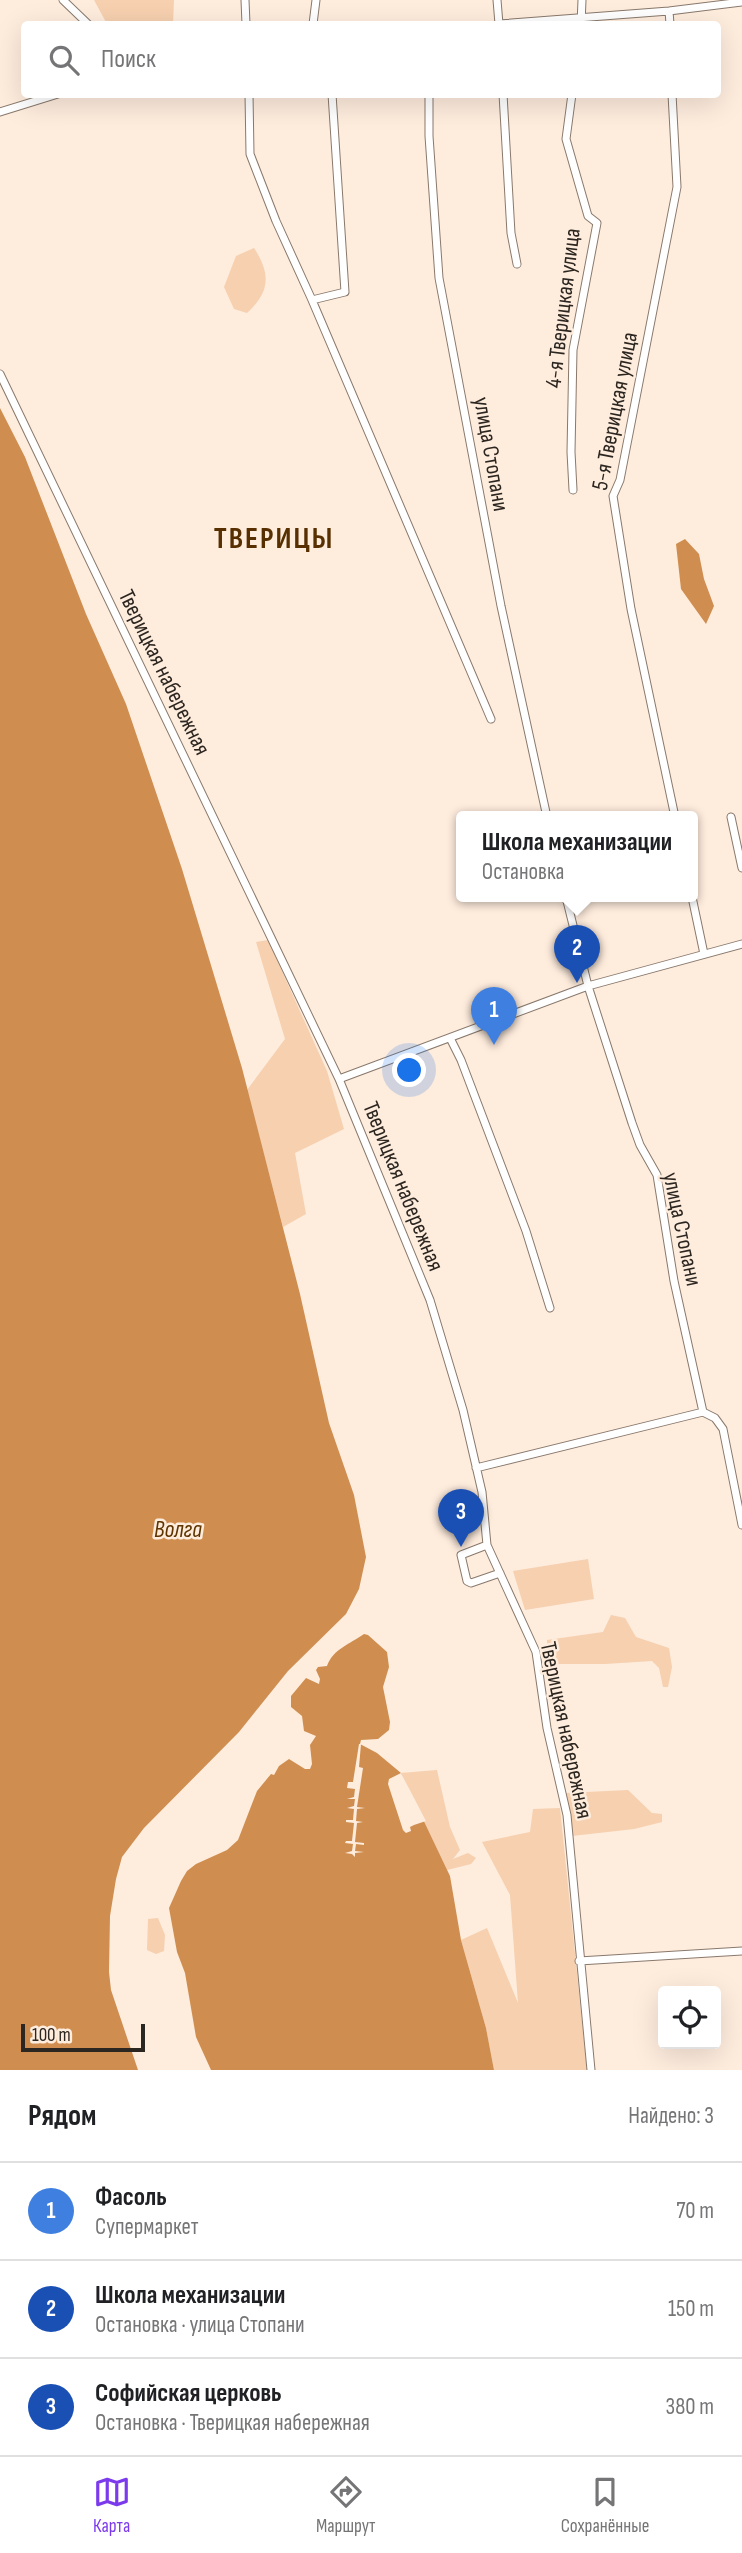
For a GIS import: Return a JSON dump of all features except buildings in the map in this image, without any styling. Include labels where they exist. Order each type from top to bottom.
[{"type":"street","points":[[63,0],[85,21]]},
{"type":"street","points":[[244,0],[246,21]]},
{"type":"street","points":[[313,21],[316,0]]},
{"type":"street","points":[[497,0],[499,21]]},
{"type":"street","points":[[582,0],[581,21],[742,2]]},
{"type":"street","points":[[669,11],[670,21]]},
{"type":"street","points":[[0,112],[45,98]]},
{"type":"street","points":[[249,98],[250,154],[491,719]]},
{"type":"street","points":[[312,300],[345,292],[332,98]]},
{"type":"street","name":"улица Стопани","points":[[429,98],[429,136],[439,278],[498,593],[546,811]]},
{"type":"street","points":[[503,98],[511,233],[517,264]]},
{"type":"street","name":"4-я Тверицкая улица","points":[[571,98],[566,139],[587,216],[597,223],[573,350],[573,490]]},
{"type":"street","name":"5-я Тверицкая улица","points":[[672,98],[677,187],[620,480],[613,496],[631,610],[674,811]]},
{"type":"street","name":"Тверицкая набережная","points":[[0,374],[340,1079],[430,1300],[463,1410],[482,1492],[487,1545],[536,1652],[547,1728],[567,1815],[591,2070]]},
{"type":"street","points":[[731,817],[742,868]]},
{"type":"street","name":"улица Стопани","points":[[567,902],[588,986],[632,1124],[657,1175],[674,1281],[703,1412],[715,1418],[723,1429],[742,1525]]},
{"type":"street","points":[[693,902],[704,954]]},
{"type":"street","points":[[340,1079],[588,986],[742,944]]},
{"type":"street","points":[[450,1038],[461,1060],[526,1231],[550,1308]]},
{"type":"street","points":[[476,1468],[703,1412]]},
{"type":"street","points":[[487,1545],[461,1555],[467,1581],[471,1583],[500,1573]]},
{"type":"street","points":[[579,1961],[742,1951]]},
{"type":"shaded area","points":[[94,0],[174,0],[173,21],[105,21]]},
{"type":"shaded area","points":[[254,248],[263,266],[265,282],[260,298],[247,313],[234,309],[224,287],[236,256]]},
{"type":"shaded area","points":[[268,940],[327,1071],[344,1129],[295,1153],[306,1214],[283,1227],[247,1090],[285,1039],[256,942]]},
{"type":"shaded area","points":[[588,1559],[594,1599],[525,1610],[513,1571]]},
{"type":"shaded area","points":[[611,1615],[625,1618],[636,1637],[669,1648],[672,1667],[668,1687],[663,1687],[659,1668],[652,1661],[547,1664],[547,1640],[603,1632]]},
{"type":"shaded area","points":[[437,1770],[450,1827],[460,1850],[453,1859],[468,1853],[476,1858],[471,1864],[447,1870],[401,1773]]},
{"type":"shaded area","points":[[628,1790],[652,1813],[662,1814],[662,1822],[634,1829],[572,1836],[566,1793]]},
{"type":"shaded area","points":[[560,1808],[587,2070],[494,2070],[486,2028],[461,1940],[487,1928],[518,2003],[510,1895],[482,1842],[530,1832],[533,1809]]},
{"type":"shaded area","points":[[158,1918],[165,1935],[164,1951],[156,1954],[147,1950],[148,1919]]},
{"type":"water","name":"Волга","points":[[0,408],[25,457],[86,614],[126,704],[182,869],[242,1068],[300,1294],[329,1423],[354,1495],[366,1557],[359,1589],[346,1614],[288,1671],[239,1732],[144,1828],[122,1857],[110,1916],[109,1972],[111,1990],[138,2070],[0,2070]]},
{"type":"water","points":[[685,539],[699,554],[704,579],[714,606],[706,624],[681,589],[676,544]]},
{"type":"water","points":[[364,1634],[387,1652],[389,1667],[383,1687],[390,1722],[389,1730],[378,1739],[361,1740],[360,1744],[377,1753],[401,1773],[450,1876],[461,1940],[486,2028],[494,2070],[211,2070],[196,2037],[185,1973],[177,1952],[169,1908],[187,1871],[227,1850],[238,1840],[257,1791],[271,1774],[274,1775],[279,1766],[289,1759],[305,1769],[310,1769],[310,1745],[316,1736],[304,1731],[302,1716],[291,1707],[291,1696],[306,1678],[319,1684],[316,1670],[318,1667],[327,1666],[338,1651]]},
{"type":"pier","points":[[359,1744],[359,1767],[363,1768],[357,1807],[365,1808],[357,1809],[356,1821],[363,1822],[357,1823],[355,1842],[364,1845],[356,1844],[355,1851],[364,1852],[355,1853],[355,1857],[345,1853],[352,1851],[353,1844],[345,1843],[352,1841],[354,1823],[346,1820],[353,1820],[354,1809],[347,1808],[354,1806],[355,1799],[347,1799],[354,1797],[355,1789],[347,1788],[348,1782],[353,1782]]},
{"type":"pier","points":[[401,1773],[426,1821],[410,1827],[411,1831],[406,1833],[388,1784],[389,1779]]},
{"type":"place","name":"Школа механизации","points":[[577,983]]},
{"type":"place","name":"Фасоль","points":[[494,1045]]},
{"type":"place","name":"Софийская церковь","points":[[461,1547]]},
{"type":"district","name":"ТВЕРИЦЫ","points":[[274,538]]}]
